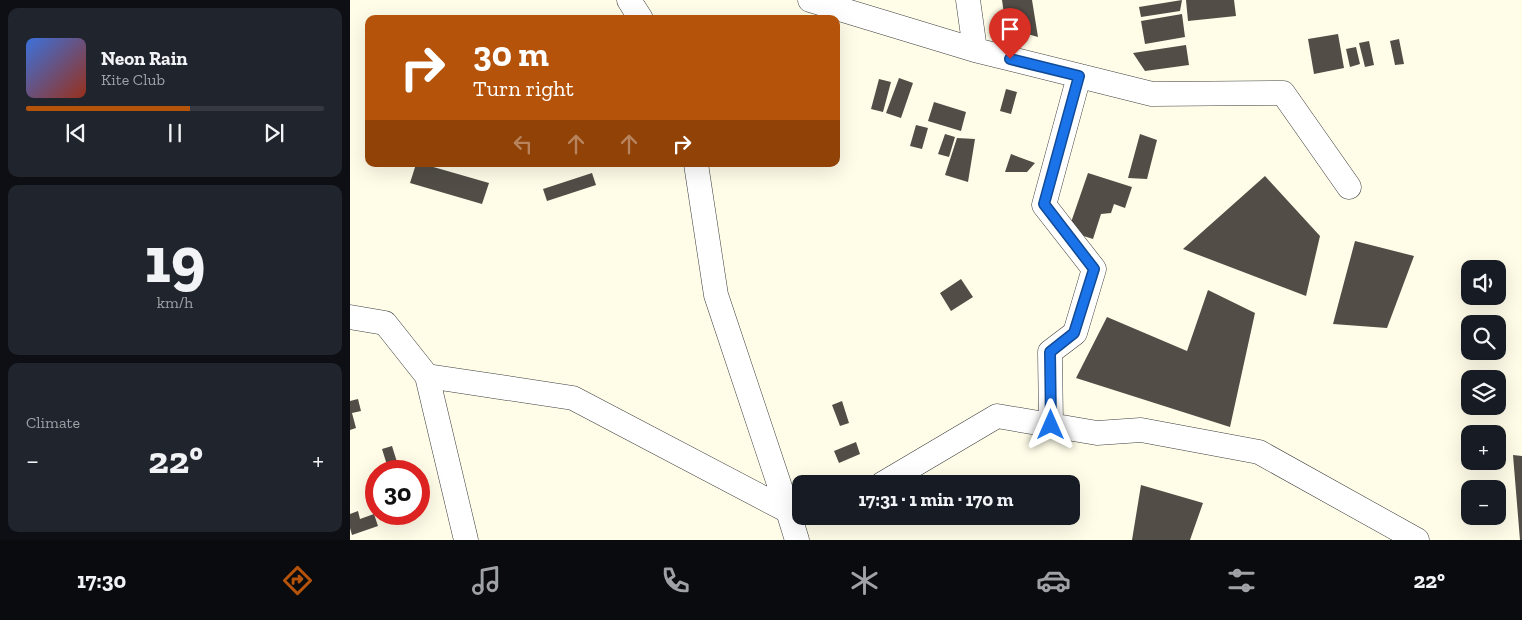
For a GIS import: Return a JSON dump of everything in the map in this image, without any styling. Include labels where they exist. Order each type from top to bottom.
[{"type":"street","points":[[630,0],[639,15]]},
{"type":"street","points":[[810,0],[975,50],[1152,94],[1282,93],[1349,187]]},
{"type":"street","points":[[968,0],[975,50]]},
{"type":"street","points":[[1051,425],[1050,352],[1074,333],[1094,269],[1044,204],[1079,76]]},
{"type":"street","points":[[696,167],[716,295],[792,502]]},
{"type":"street","points":[[350,317],[385,323],[427,376],[466,540]]},
{"type":"street","points":[[427,376],[573,398],[792,508]]},
{"type":"street","points":[[897,475],[996,416],[1097,433],[1141,430],[1259,452],[1417,540]]},
{"type":"street","points":[[796,525],[797,540]]},
{"type":"building","points":[[1002,0],[1032,0],[1038,37],[1006,28]]},
{"type":"building","points":[[1182,0],[1180,11],[1141,17],[1139,7]]},
{"type":"building","points":[[1186,0],[1234,0],[1236,16],[1188,21]]},
{"type":"building","points":[[1182,14],[1185,37],[1145,44],[1141,21]]},
{"type":"building","points":[[1338,34],[1344,68],[1314,74],[1308,39]]},
{"type":"building","points":[[1399,39],[1404,64],[1395,65],[1390,41]]},
{"type":"building","points":[[1369,41],[1374,65],[1365,67],[1359,43]]},
{"type":"building","points":[[1186,45],[1189,65],[1145,71],[1133,53]]},
{"type":"building","points":[[1356,47],[1360,64],[1350,67],[1346,49]]},
{"type":"building","points":[[899,78],[913,83],[901,118],[886,113]]},
{"type":"building","points":[[879,79],[891,82],[883,112],[871,109]]},
{"type":"building","points":[[1006,89],[1017,92],[1011,114],[1000,111]]},
{"type":"building","points":[[934,102],[966,112],[961,131],[928,121]]},
{"type":"building","points":[[916,125],[928,128],[922,149],[910,146]]},
{"type":"building","points":[[945,134],[955,137],[949,157],[938,154]]},
{"type":"building","points":[[1140,134],[1157,140],[1147,179],[1128,178]]},
{"type":"building","points":[[957,138],[975,139],[968,182],[945,175]]},
{"type":"building","points":[[1011,154],[1035,163],[1027,172],[1005,172]]},
{"type":"building","points":[[415,167],[433,167],[489,183],[482,204],[410,183]]},
{"type":"building","points":[[592,173],[596,185],[547,201],[543,189]]},
{"type":"building","points":[[1088,173],[1132,187],[1125,208],[1114,204],[1111,213],[1101,214],[1093,239],[1068,231]]},
{"type":"building","points":[[1265,176],[1320,236],[1306,296],[1183,249]]},
{"type":"building","points":[[1355,241],[1414,256],[1387,328],[1333,324]]},
{"type":"building","points":[[961,279],[973,297],[951,311],[940,293]]},
{"type":"building","points":[[1208,290],[1255,313],[1230,427],[1076,378],[1107,317],[1187,351]]},
{"type":"building","points":[[358,399],[361,411],[352,413],[356,428],[350,430],[350,401]]},
{"type":"building","points":[[842,401],[849,423],[840,426],[832,405]]},
{"type":"building","points":[[856,442],[860,454],[839,463],[834,451]]},
{"type":"building","points":[[392,446],[396,460],[385,460],[382,449]]},
{"type":"building","points":[[1513,455],[1522,456],[1522,540],[1520,540]]},
{"type":"building","points":[[1141,485],[1203,503],[1190,540],[1132,540]]},
{"type":"building","points":[[358,511],[360,519],[365,517],[365,525],[378,526],[352,535],[350,514]]},
{"type":"route","points":[[1010,59],[1079,76],[1044,204],[1094,269],[1074,333],[1050,352],[1051,425]]}]
